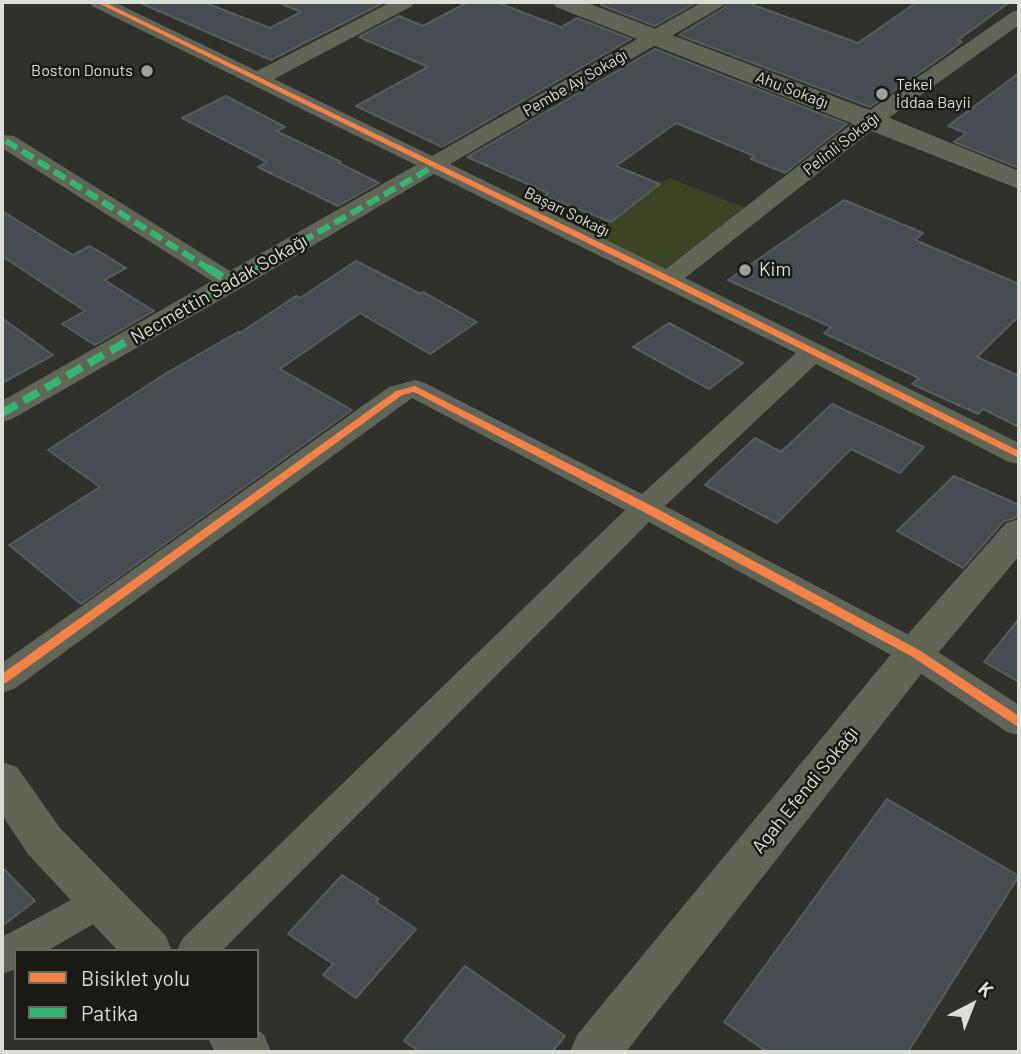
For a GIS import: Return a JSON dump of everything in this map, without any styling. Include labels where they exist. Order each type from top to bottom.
[{"type":"street","name":"Başarı Sokağı","points":[[99,2],[668,278],[1019,455]]},
{"type":"street","points":[[123,14],[150,2]]},
{"type":"street","points":[[260,78],[405,2]]},
{"type":"street","name":"Ahu Sokağı","points":[[564,2],[871,120],[1019,181]]},
{"type":"street","name":"Pembe Ay Sokağı","points":[[436,165],[716,2]]},
{"type":"street","name":"Pelinli Sokağı","points":[[668,278],[871,120],[1019,16]]},
{"type":"street","points":[[6,141],[232,283]]},
{"type":"street","name":"Necmettin Sadak Sokağı","points":[[2,413],[436,165]]},
{"type":"street","points":[[198,949],[697,457],[814,351]]},
{"type":"street","points":[[2,680],[399,393],[415,390],[646,508],[915,653],[1019,722]]},
{"type":"street","name":"Agah Efendi Sokağı","points":[[595,1052],[915,653],[1019,532]]},
{"type":"street","points":[[2,780],[44,841],[147,949]]},
{"type":"street","points":[[16,949],[101,900]]},
{"type":"green space","points":[[669,178],[748,209],[664,271],[580,232]]},
{"type":"building","points":[[138,2],[203,2],[270,28],[301,12],[277,2],[385,2],[271,60]]},
{"type":"building","points":[[468,2],[496,2],[561,27],[577,18],[631,39],[442,147],[356,106],[428,67],[359,37],[399,16],[423,26]]},
{"type":"building","points":[[608,2],[697,2],[655,26],[601,5]]},
{"type":"building","points":[[728,2],[745,2],[858,43],[917,2],[1010,2],[958,40],[962,42],[870,107],[679,35],[724,8]]},
{"type":"building","points":[[655,49],[847,124],[785,173],[751,159],[754,156],[676,123],[616,166],[660,184],[611,222],[545,196],[548,193],[467,157]]},
{"type":"building","points":[[1019,73],[1019,168],[954,142],[966,133],[948,126]]},
{"type":"building","points":[[226,96],[285,127],[276,131],[379,183],[338,206],[258,167],[267,162],[182,118]]},
{"type":"building","points":[[844,200],[923,233],[915,240],[1019,284],[1019,316],[977,357],[1019,376],[1019,427],[983,409],[978,414],[912,384],[919,378],[824,333],[831,327],[728,280]]},
{"type":"building","points":[[2,211],[73,255],[90,246],[126,268],[104,280],[154,311],[95,345],[62,324],[85,311],[2,256]]},
{"type":"building","points":[[356,261],[421,294],[423,292],[477,322],[430,354],[360,313],[280,369],[352,410],[81,604],[9,545],[100,487],[48,450],[165,374],[240,333],[296,296],[300,298]]},
{"type":"building","points":[[2,318],[53,355],[2,383]]},
{"type":"building","points":[[669,323],[743,363],[709,389],[633,347]]},
{"type":"building","points":[[832,404],[924,447],[900,473],[851,449],[777,523],[705,485],[755,438],[781,452]]},
{"type":"building","points":[[954,476],[1019,505],[1015,518],[1004,521],[963,568],[897,531]]},
{"type":"building","points":[[1019,619],[1019,682],[984,662]]},
{"type":"building","points":[[887,799],[1019,876],[908,1052],[767,1052],[724,1022]]},
{"type":"building","points":[[2,867],[35,901],[2,926]]},
{"type":"building","points":[[342,875],[379,899],[376,902],[416,929],[356,998],[323,975],[333,964],[288,934]]},
{"type":"building","points":[[465,966],[565,1036],[552,1052],[420,1052],[404,1041]]},
{"type":"marked path","points":[[6,141],[232,283]]},
{"type":"marked path","points":[[2,413],[436,165]]},
{"type":"cycle path","points":[[99,2],[668,279],[1019,455]]},
{"type":"cycle path","points":[[2,680],[399,393],[415,389],[646,508],[915,653],[1019,722]]},
{"type":"place","name":"Boston Donuts","points":[[147,71]]},
{"type":"place","name":"Tekel İddaa Bayii","points":[[882,94]]},
{"type":"place","name":"Kim","points":[[745,270]]}]
